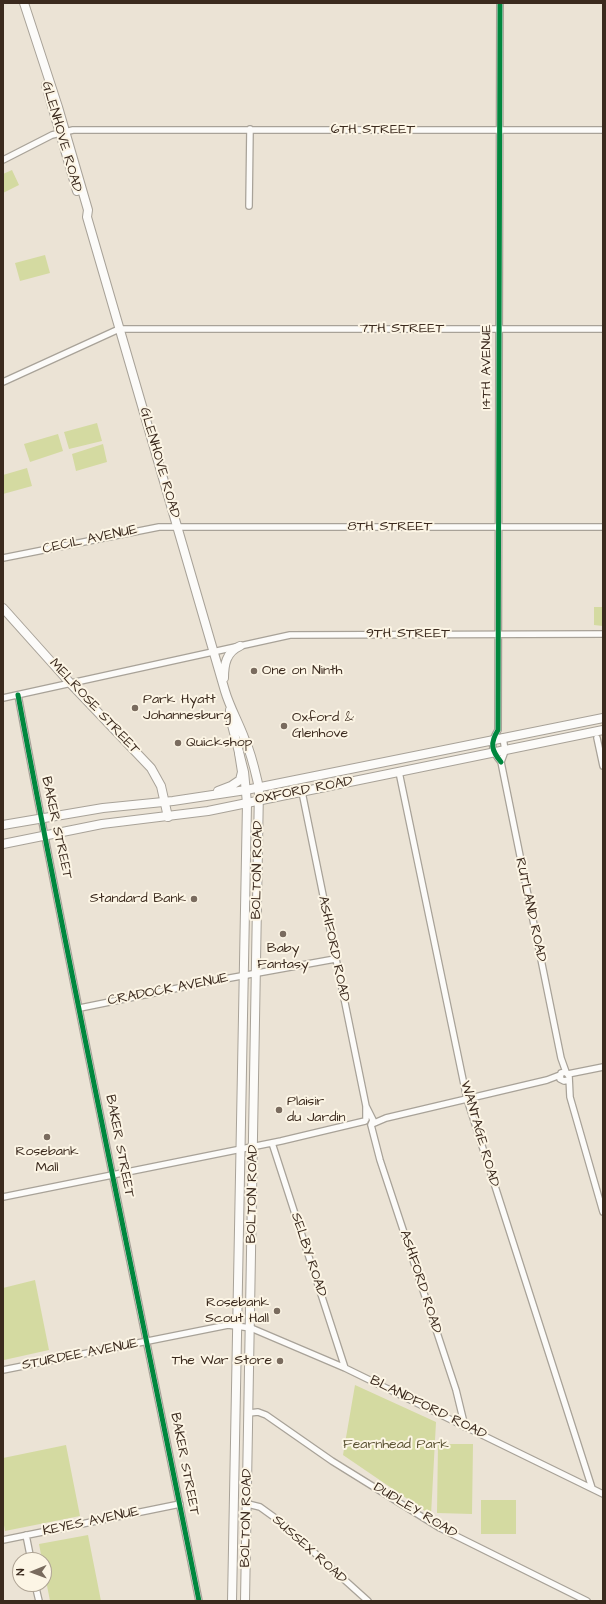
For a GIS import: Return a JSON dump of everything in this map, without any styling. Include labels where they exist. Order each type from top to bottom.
[{"type":"main road","name":"GLENHOVE ROAD","points":[[24,3],[40,56],[40,62],[62,132],[83,212],[87,217],[230,709],[246,740],[259,788]]},
{"type":"main road","name":"MELROSE STREET","points":[[3,608],[71,684],[148,765],[159,781],[168,817]]},
{"type":"main road","points":[[225,691],[224,672],[226,659],[231,652],[240,646]]},
{"type":"main road","name":"GLENHOVE ROAD","points":[[230,709],[230,718],[246,790]]},
{"type":"main road","name":"OXFORD ROAD","points":[[3,825],[103,808],[165,802],[259,788],[600,718]]},
{"type":"main road","name":"OXFORD ROAD","points":[[3,844],[102,824],[168,817],[247,803],[494,754],[602,730]]},
{"type":"main road","points":[[204,796],[231,786],[240,780],[242,772],[239,753]]},
{"type":"main road","name":"BOLTON ROAD","points":[[245,1601],[248,1504],[259,788]]},
{"type":"main road","name":"BOLTON ROAD","points":[[232,1601],[240,1148],[245,975],[246,790]]},
{"type":"street","name":"14TH AVENUE","points":[[498,730],[500,3]]},
{"type":"street","name":"6TH STREET","points":[[62,132],[142,129],[603,130]]},
{"type":"street","points":[[249,206],[250,129]]},
{"type":"street","points":[[3,160],[62,132]]},
{"type":"street","name":"7TH STREET","points":[[119,329],[603,328]]},
{"type":"street","points":[[3,382],[119,329]]},
{"type":"street","name":"8TH STREET","points":[[178,527],[603,527]]},
{"type":"street","name":"CECIL AVENUE","points":[[3,558],[143,529],[178,527]]},
{"type":"street","name":"9TH STREET","points":[[3,698],[18,696],[290,635],[603,634]]},
{"type":"street","name":"BAKER STREET","points":[[18,696],[41,819],[80,1008],[111,1175],[145,1342],[157,1390],[199,1601]]},
{"type":"street","points":[[597,738],[602,730],[600,718]]},
{"type":"street","points":[[588,721],[590,732],[597,738],[603,766]]},
{"type":"street","points":[[498,730],[504,738],[506,751],[501,762],[494,754],[492,740],[498,730]]},
{"type":"street","name":"RUTLAND ROAD","points":[[501,762],[564,1077],[603,1212]]},
{"type":"street","name":"WANTAGE ROAD","points":[[399,772],[467,1099],[592,1488]]},
{"type":"street","name":"ASHFORD ROAD","points":[[302,792],[369,1122],[456,1390],[465,1427]]},
{"type":"street","name":"CRADOCK AVENUE","points":[[80,1008],[245,975],[335,959]]},
{"type":"street","points":[[3,1197],[369,1122],[603,1067]]},
{"type":"street","name":"SELBY ROAD","points":[[272,1143],[345,1368]]},
{"type":"street","name":"STURDEE AVENUE","points":[[3,1370],[228,1325],[238,1325],[251,1328]]},
{"type":"street","name":"BLANDFORD ROAD","points":[[251,1328],[345,1368],[603,1494]]},
{"type":"street","name":"DUDLEY ROAD","points":[[249,1413],[258,1412],[266,1415],[332,1461],[440,1528],[587,1601]]},
{"type":"street","name":"KEYES AVENUE","points":[[3,1540],[180,1504]]},
{"type":"street","name":"SUSSEX ROAD","points":[[248,1504],[260,1507],[278,1520],[368,1601]]},
{"type":"street","points":[[26,1535],[29,1552]]},
{"type":"green space","points":[[12,170],[19,185],[3,193],[3,174]]},
{"type":"green space","points":[[45,255],[50,273],[20,281],[15,263]]},
{"type":"green space","points":[[97,423],[102,441],[69,449],[64,432]]},
{"type":"green space","points":[[58,434],[63,451],[30,462],[24,444]]},
{"type":"green space","points":[[103,444],[107,462],[76,471],[72,454]]},
{"type":"green space","points":[[27,468],[32,486],[3,494],[3,475]]},
{"type":"green space","points":[[594,607],[603,607],[603,626],[594,625]]},
{"type":"green space","points":[[35,1280],[49,1350],[4,1360],[3,1288]]},
{"type":"green space","name":"Fearnhead Park","points":[[355,1385],[436,1422],[431,1515],[343,1455]]},
{"type":"green space","points":[[438,1444],[473,1444],[472,1514],[437,1513]]},
{"type":"green space","points":[[66,1445],[80,1516],[5,1531],[3,1519],[3,1458]]},
{"type":"green space","points":[[481,1500],[516,1500],[516,1534],[481,1534]]},
{"type":"green space","points":[[88,1535],[101,1601],[50,1601],[48,1592],[52,1592],[52,1552],[40,1552],[39,1544]]},
{"type":"cycle path","points":[[500,3],[498,730],[493,746],[495,754],[501,762]]},
{"type":"cycle path","points":[[18,695],[84,1035],[199,1601]]},
{"type":"place","name":"One on Ninth","points":[[254,671]]},
{"type":"place","name":"Park Hyatt Johannesburg","points":[[135,708]]},
{"type":"place","name":"Oxford & Glenhove","points":[[284,726]]},
{"type":"place","name":"Quickshop","points":[[178,743]]},
{"type":"place","name":"Standard Bank","points":[[194,899]]},
{"type":"place","name":"Baby Fantasy","points":[[283,934]]},
{"type":"place","name":"Plaisir du Jardin","points":[[279,1110]]},
{"type":"place","name":"Rosebank Mall","points":[[47,1137]]},
{"type":"place","name":"Rosebank Scout Hall","points":[[277,1311]]},
{"type":"place","name":"The War Store","points":[[280,1361]]}]
